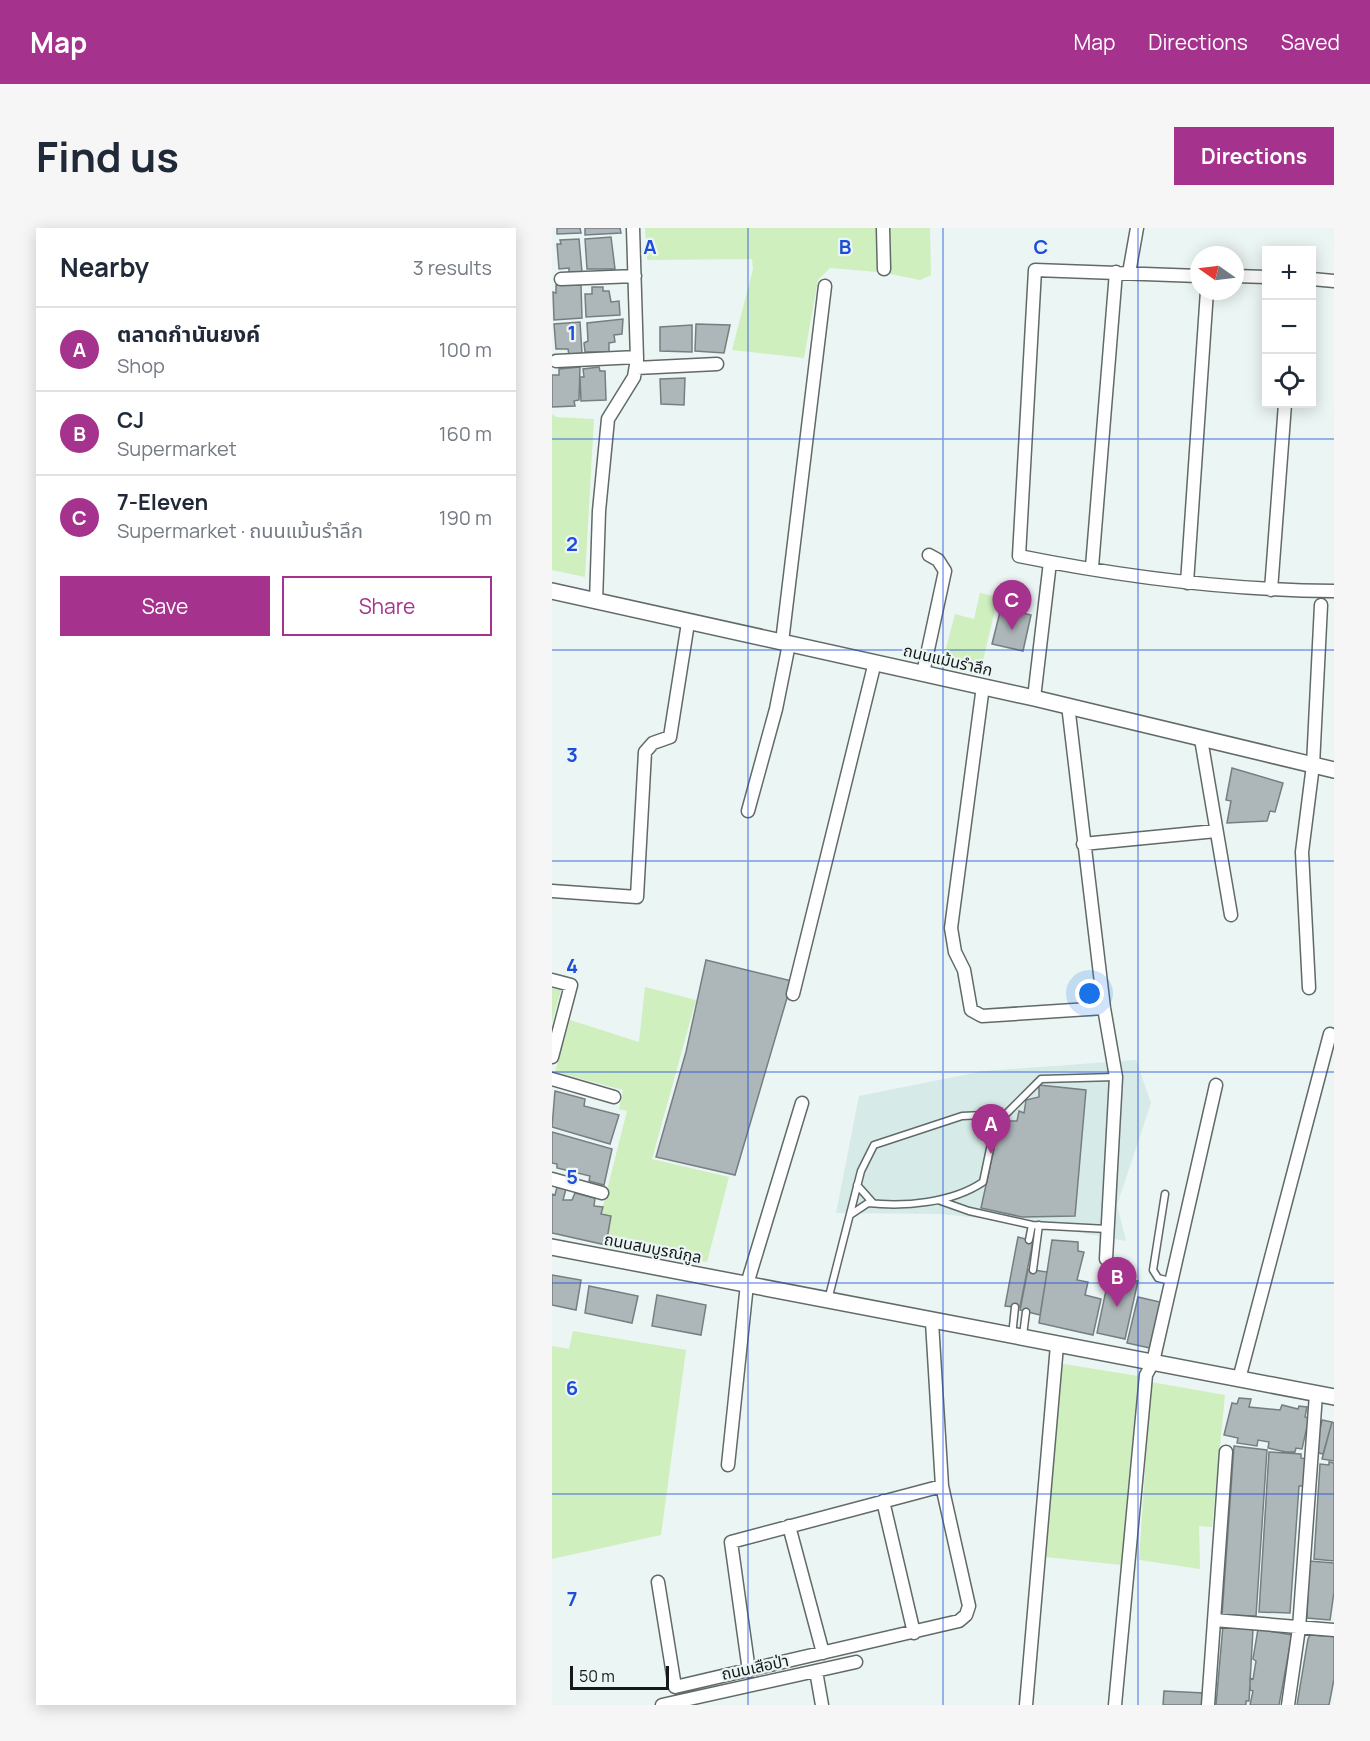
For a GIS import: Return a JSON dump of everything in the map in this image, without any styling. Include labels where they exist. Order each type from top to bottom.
[{"type":"street","points":[[596,602],[599,511],[608,419],[634,377],[636,362],[633,228]]},
{"type":"street","points":[[883,228],[884,269]]},
{"type":"street","points":[[1092,567],[1123,273],[1137,228]]},
{"type":"street","points":[[1190,276],[1035,270],[1019,556],[1187,583],[1271,590],[1334,591]]},
{"type":"street","points":[[561,279],[635,276]]},
{"type":"street","points":[[1244,276],[1262,277]]},
{"type":"street","points":[[1316,279],[1334,281]]},
{"type":"street","points":[[748,811],[777,709],[825,286]]},
{"type":"street","points":[[1187,583],[1206,300]]},
{"type":"street","points":[[556,361],[717,364]]},
{"type":"street","points":[[1271,590],[1285,408]]},
{"type":"street","points":[[923,673],[945,571],[938,560],[929,555]]},
{"type":"street","points":[[1034,698],[1050,562]]},
{"type":"street","name":"ถนนแม้นรำลึก","points":[[552,591],[688,623],[1068,705],[1334,770]]},
{"type":"street","points":[[1309,988],[1302,852],[1313,765],[1321,605]]},
{"type":"street","points":[[552,891],[637,897],[645,752],[653,743],[670,737],[688,623]]},
{"type":"street","points":[[793,994],[875,662]]},
{"type":"street","points":[[983,686],[951,927],[952,941],[964,970],[970,1010],[975,1015],[982,1016],[1104,1008]]},
{"type":"street","points":[[1068,705],[1104,1008],[1116,1077],[1106,1259]]},
{"type":"street","points":[[1201,739],[1231,915]]},
{"type":"street","points":[[1083,844],[1216,831]]},
{"type":"street","points":[[552,980],[571,985],[552,1057]]},
{"type":"street","points":[[1239,1379],[1330,1034]]},
{"type":"street","points":[[552,1078],[614,1097]]},
{"type":"street","points":[[1115,1705],[1146,1375],[1153,1362],[1216,1085]]},
{"type":"street","points":[[728,1465],[747,1284],[801,1103]]},
{"type":"street","points":[[552,1179],[602,1193]]},
{"type":"street","name":"ถนนสมบูรณ์กูล","points":[[552,1246],[932,1322],[1334,1397]]},
{"type":"street","points":[[658,1582],[675,1687],[959,1622],[966,1615],[969,1606],[942,1486],[932,1322]]},
{"type":"street","points":[[1026,1705],[1057,1345]]},
{"type":"street","points":[[1288,1705],[1299,1628],[1316,1394]]},
{"type":"street","points":[[1208,1705],[1226,1452]]},
{"type":"street","points":[[749,1671],[731,1542],[942,1486]]},
{"type":"street","points":[[883,1501],[914,1633]]},
{"type":"street","points":[[789,1526],[823,1653]]},
{"type":"street","points":[[1214,1620],[1334,1630]]},
{"type":"street","name":"ถนนเสือป่า","points":[[662,1705],[856,1662]]},
{"type":"street","points":[[816,1671],[822,1705]]},
{"type":"lane","points":[[828,1300],[861,1171],[874,1145],[962,1116],[1006,1114],[1041,1079],[1116,1077]]},
{"type":"lane","points":[[849,1215],[868,1203],[890,1205],[936,1200],[968,1192],[983,1182],[997,1115]]},
{"type":"lane","points":[[857,1185],[873,1203]]},
{"type":"lane","points":[[1166,1194],[1153,1270],[1158,1278],[1170,1281]]},
{"type":"lane","points":[[936,1200],[969,1211],[1036,1225],[1108,1229]]},
{"type":"lane","points":[[1029,1240],[1036,1225]]},
{"type":"lane","points":[[1033,1270],[1036,1225]]},
{"type":"lane","points":[[1015,1307],[1017,1337]]},
{"type":"lane","points":[[1017,1337],[1026,1312]]},
{"type":"shaded area","points":[[1136,1060],[1151,1103],[1117,1205],[1126,1241],[1039,1225],[942,1214],[836,1213],[859,1096],[984,1071]]},
{"type":"green space","points":[[645,228],[876,228],[877,272],[830,268],[818,280],[804,358],[732,350],[753,269],[752,259],[647,260]]},
{"type":"green space","points":[[888,228],[930,228],[931,275],[920,280],[890,274]]},
{"type":"green space","points":[[552,414],[556,417],[594,419],[585,577],[552,570]]},
{"type":"green space","points":[[980,593],[998,597],[980,673],[942,663],[955,614],[974,619]]},
{"type":"green space","points":[[645,987],[696,1000],[652,1159],[729,1177],[707,1262],[606,1245],[611,1216],[601,1214],[627,1111],[619,1109],[623,1090],[555,1072],[570,1020],[639,1042]]},
{"type":"green space","points":[[552,988],[561,990],[552,1023]]},
{"type":"green space","points":[[573,1331],[686,1350],[661,1535],[552,1559],[552,1346],[569,1349]]},
{"type":"green space","points":[[1058,1363],[1138,1376],[1122,1565],[1045,1557]]},
{"type":"green space","points":[[1151,1382],[1225,1395],[1212,1527],[1199,1526],[1200,1569],[1139,1560]]},
{"type":"building","points":[[557,228],[580,228],[581,233],[557,234]]},
{"type":"building","points":[[585,228],[620,228],[621,233],[585,235]]},
{"type":"building","points":[[611,237],[615,269],[587,269],[585,239]]},
{"type":"building","points":[[579,239],[582,272],[569,273],[569,268],[559,269],[557,244],[561,244],[560,240]]},
{"type":"building","points":[[556,285],[581,285],[582,318],[554,320],[553,292],[556,293]]},
{"type":"building","points":[[592,287],[603,287],[603,291],[609,291],[611,302],[619,301],[620,315],[586,317],[585,294],[592,294]]},
{"type":"building","points":[[623,319],[622,334],[614,335],[615,342],[609,343],[609,352],[585,352],[584,343],[588,341],[587,323]]},
{"type":"building","points":[[580,322],[582,353],[569,355],[568,349],[556,349],[554,324]]},
{"type":"building","points":[[696,324],[730,325],[724,353],[695,351]]},
{"type":"building","points":[[692,325],[692,352],[660,351],[660,327]]},
{"type":"building","points":[[580,367],[579,400],[574,401],[575,406],[552,407],[552,375],[559,375],[559,369]]},
{"type":"building","points":[[599,367],[600,371],[605,371],[606,400],[581,401],[580,377],[584,377],[583,369]]},
{"type":"building","points":[[685,378],[684,405],[661,404],[660,379]]},
{"type":"building","points":[[1001,608],[1031,615],[1023,651],[992,644]]},
{"type":"building","points":[[1232,768],[1283,783],[1275,812],[1270,811],[1267,821],[1227,823],[1231,801],[1226,800]]},
{"type":"building","points":[[706,960],[792,981],[735,1175],[656,1157],[686,1052]]},
{"type":"building","points":[[1039,1085],[1086,1090],[1075,1216],[1022,1217],[981,1208],[1000,1121],[1017,1121],[1019,1111],[1024,1113],[1026,1100],[1039,1097]]},
{"type":"building","points":[[555,1091],[585,1099],[584,1106],[619,1115],[610,1144],[552,1127]]},
{"type":"building","points":[[552,1132],[612,1149],[604,1185],[589,1181],[590,1176],[557,1168],[557,1164],[552,1163]]},
{"type":"building","points":[[557,1187],[566,1189],[563,1200],[572,1200],[575,1193],[595,1198],[594,1206],[603,1207],[601,1214],[611,1216],[606,1245],[552,1233],[552,1194],[555,1195]]},
{"type":"building","points":[[1018,1237],[1033,1241],[1020,1307],[1005,1306]]},
{"type":"building","points":[[1052,1240],[1078,1242],[1078,1251],[1084,1252],[1077,1280],[1088,1282],[1085,1295],[1101,1299],[1093,1335],[1039,1323]]},
{"type":"building","points":[[1028,1269],[1047,1272],[1040,1315],[1020,1310]]},
{"type":"building","points":[[552,1275],[581,1280],[576,1310],[552,1305]]},
{"type":"building","points":[[1109,1276],[1138,1281],[1125,1339],[1097,1333]]},
{"type":"building","points":[[589,1286],[638,1296],[632,1323],[585,1313]]},
{"type":"building","points":[[657,1295],[706,1305],[701,1335],[652,1326]]},
{"type":"building","points":[[1138,1297],[1160,1302],[1154,1340],[1152,1339],[1150,1348],[1127,1343]]},
{"type":"building","points":[[1239,1398],[1251,1399],[1249,1407],[1280,1410],[1282,1405],[1298,1409],[1299,1406],[1307,1407],[1305,1417],[1309,1418],[1302,1449],[1296,1448],[1295,1452],[1286,1452],[1268,1448],[1269,1442],[1258,1440],[1257,1446],[1237,1443],[1238,1438],[1224,1435],[1232,1403],[1237,1404]]},
{"type":"building","points":[[1322,1420],[1332,1422],[1323,1454],[1315,1452]]},
{"type":"building","points":[[1332,1422],[1334,1423],[1334,1461],[1322,1459]]},
{"type":"building","points":[[1234,1446],[1267,1450],[1256,1616],[1222,1615]]},
{"type":"building","points":[[1269,1452],[1301,1454],[1301,1458],[1306,1459],[1304,1486],[1299,1486],[1290,1613],[1259,1612]]},
{"type":"building","points":[[1329,1462],[1334,1463],[1334,1561],[1314,1559],[1320,1464],[1329,1465]]},
{"type":"building","points":[[1309,1561],[1334,1563],[1334,1592],[1330,1620],[1307,1618]]},
{"type":"building","points":[[1223,1625],[1253,1629],[1249,1701],[1246,1701],[1246,1705],[1216,1705]]},
{"type":"building","points":[[1258,1629],[1292,1635],[1279,1705],[1250,1705],[1253,1691],[1250,1690],[1250,1678],[1253,1679],[1256,1661],[1253,1659]]},
{"type":"building","points":[[1325,1633],[1334,1635],[1334,1679],[1329,1705],[1297,1705],[1308,1639],[1310,1635],[1324,1636]]},
{"type":"building","points":[[1164,1691],[1204,1693],[1203,1705],[1163,1705]]},
{"type":"place","name":"7-Eleven","points":[[1012,630]]},
{"type":"place","name":"ตลาดกำนันยงค์","points":[[991,1154]]},
{"type":"place","name":"CJ","points":[[1117,1307]]}]
